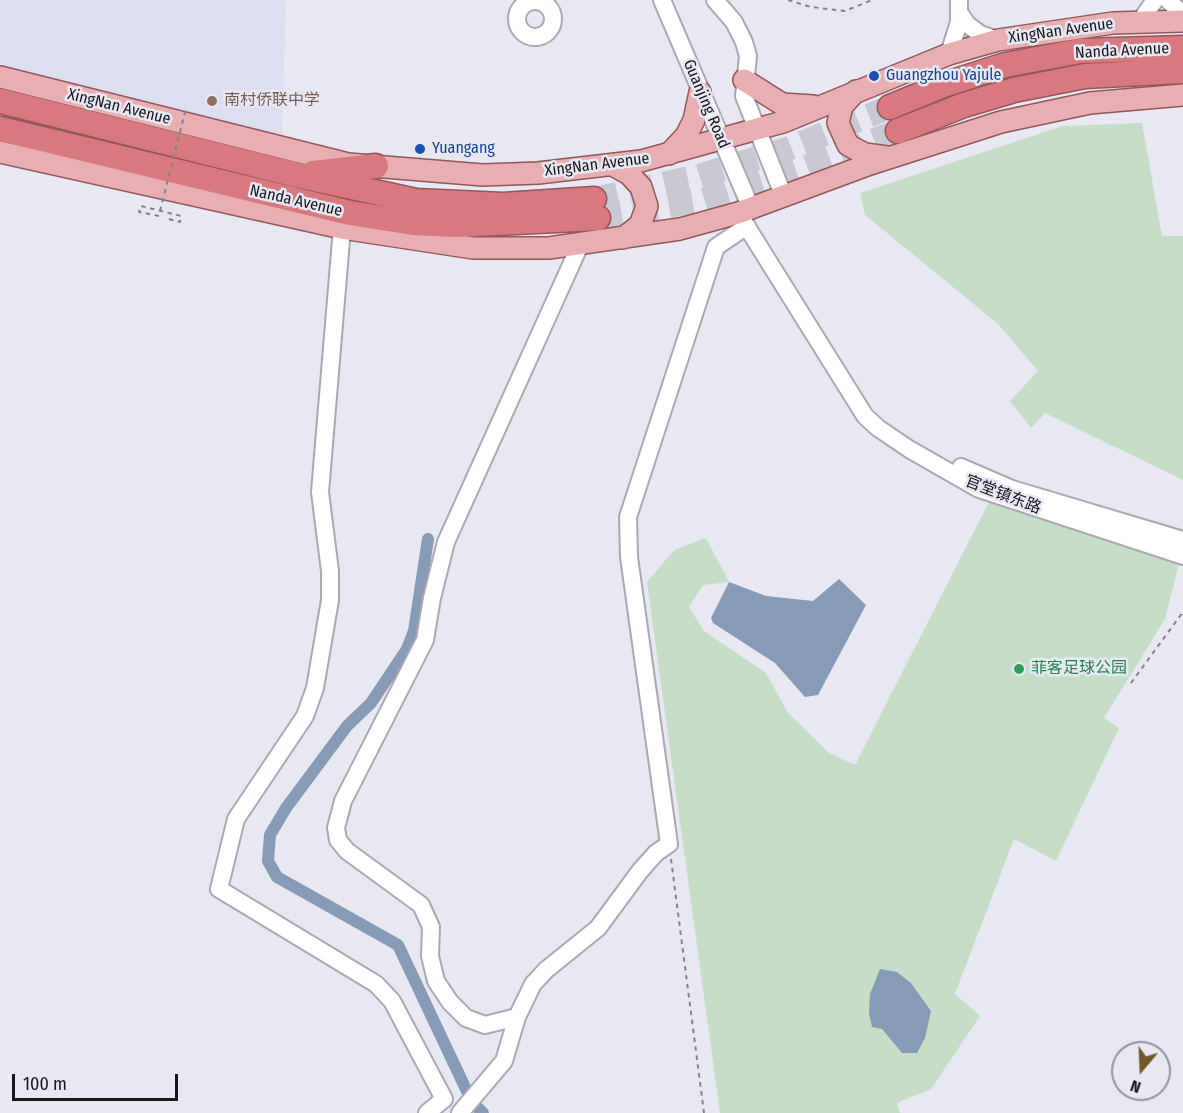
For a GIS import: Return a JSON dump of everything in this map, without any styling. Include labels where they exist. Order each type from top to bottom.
[{"type":"highway","name":"Nanda Avenue","points":[[890,107],[1005,65],[1080,51],[1183,48]]},
{"type":"highway","name":"Nanda Avenue","points":[[898,131],[964,105],[1014,90],[1085,76],[1183,72]]},
{"type":"highway","points":[[1116,75],[1183,88]]},
{"type":"highway","name":"Nanda Avenue","points":[[0,101],[297,175],[416,201],[596,208],[455,225],[413,223],[350,213],[0,129]]},
{"type":"highway","points":[[297,175],[376,166]]},
{"type":"highway","points":[[224,184],[296,218]]},
{"type":"main road","name":"XingNan Avenue","points":[[0,77],[348,164],[483,175],[613,165],[669,154],[757,129],[949,54],[998,40],[1141,20],[1183,21]]},
{"type":"main road","points":[[744,80],[782,104],[822,105]]},
{"type":"main road","points":[[856,91],[842,106],[838,123],[848,145],[865,154],[891,158]]},
{"type":"main road","points":[[669,154],[686,136],[694,120],[700,92]]},
{"type":"main road","points":[[0,152],[342,228],[473,248],[549,248],[622,239],[745,216],[784,196],[1001,122],[1078,105],[1183,95]]},
{"type":"main road","points":[[613,165],[629,174],[641,187],[647,206],[640,225],[622,239]]},
{"type":"street","name":"Guanjing Road","points":[[662,0],[721,140],[745,216]]},
{"type":"street","points":[[715,0],[734,22],[744,42],[748,56],[744,96],[784,196]]},
{"type":"street","points":[[1141,20],[1155,0]]},
{"type":"street","points":[[1168,0],[1183,15]]},
{"type":"street","points":[[959,6],[967,24],[980,34],[998,40]]},
{"type":"street","points":[[949,54],[956,39],[959,6]]},
{"type":"street","points":[[460,1113],[504,1060],[518,1017],[533,984],[546,970],[598,928],[640,871],[656,853],[669,844],[629,557],[628,517],[716,247],[745,216]]},
{"type":"street","name":"官堂镇东路","points":[[745,216],[865,416],[878,428],[909,449],[979,489],[1183,556]]},
{"type":"street","points":[[342,228],[320,492],[330,571],[330,600],[315,688],[305,716],[236,819],[219,889],[376,984],[392,1001],[444,1099],[427,1113]]},
{"type":"street","points":[[518,1017],[485,1025],[466,1018],[450,1002],[436,981],[430,956],[431,927],[421,905],[347,851],[338,840],[336,828],[344,801],[425,640],[432,598],[446,542],[580,244]]},
{"type":"street","name":"官堂镇东路","points":[[849,390],[910,437],[976,475],[1012,489],[1183,540]]},
{"type":"path","points":[[788,0],[811,7],[845,11],[872,0]]},
{"type":"path","points":[[160,211],[186,108]]},
{"type":"path","points":[[159,216],[139,212],[141,206],[181,216],[180,222],[165,218]]},
{"type":"path","points":[[1131,683],[1183,612]]},
{"type":"path","points":[[669,844],[704,1113]]},
{"type":"shaded area","name":"南村侨联中学","points":[[0,0],[286,0],[282,137],[0,64]]},
{"type":"green space","points":[[1142,123],[1162,236],[1183,236],[1183,480],[1045,413],[1031,428],[1010,401],[1038,371],[998,324],[865,215],[860,193],[1063,126]]},
{"type":"green space","points":[[992,496],[1180,560],[1165,619],[1104,718],[1119,728],[1056,861],[1014,839],[955,994],[980,1016],[931,1089],[897,1103],[900,1113],[720,1113],[647,582],[674,550],[706,538],[729,582],[703,585],[689,607],[704,631],[766,673],[788,713],[829,753],[855,765]]},
{"type":"water","points":[[839,579],[866,605],[818,695],[805,697],[775,663],[713,623],[711,618],[729,582],[766,596],[813,601]]},
{"type":"water","points":[[880,969],[897,972],[911,983],[931,1011],[925,1038],[917,1053],[902,1053],[882,1029],[872,1027],[869,1013],[870,994]]},
{"type":"waterway","points":[[428,539],[414,631],[407,649],[371,703],[347,726],[286,808],[270,835],[268,861],[277,877],[398,945],[472,1102],[483,1113]]},
{"type":"tunnel","points":[[594,199],[699,176],[790,148],[890,107]]},
{"type":"tunnel","points":[[598,218],[703,200],[796,171],[898,131]]},
{"type":"place","name":"Guangzhou Yajule","points":[[874,76]]},
{"type":"place","name":"南村侨联中学","points":[[212,101]]},
{"type":"place","name":"Yuangang","points":[[420,149]]},
{"type":"place","name":"菲客足球公园","points":[[1019,669]]}]
